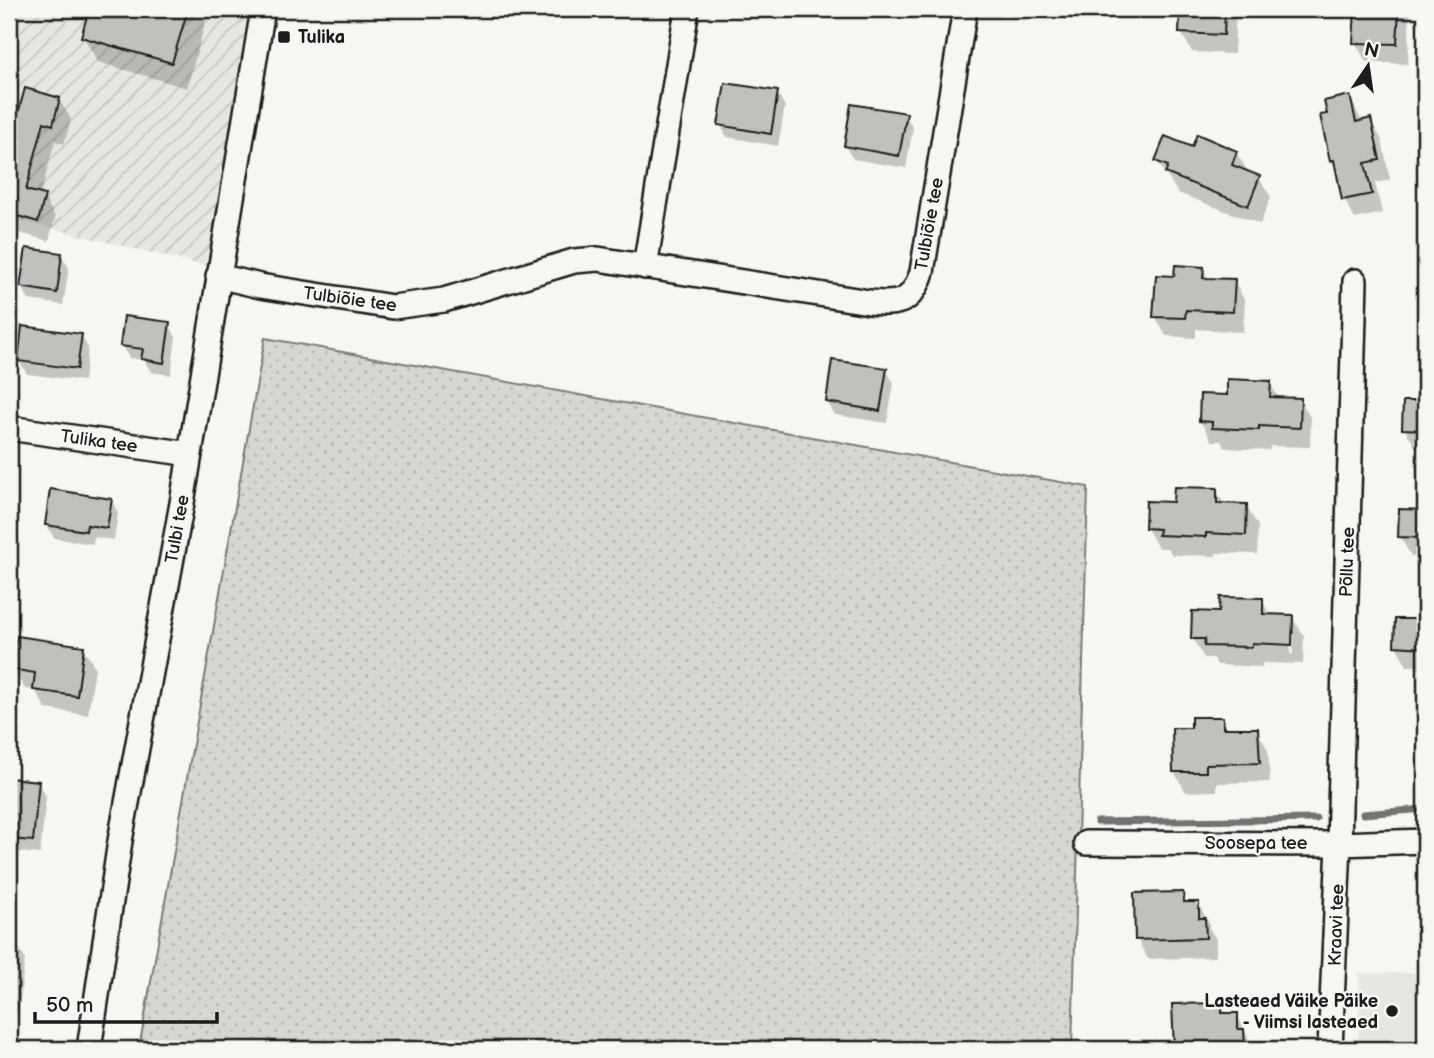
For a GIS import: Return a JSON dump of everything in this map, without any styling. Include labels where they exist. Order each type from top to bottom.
[{"type":"street","name":"Tulbi tee","points":[[89,1049],[120,841],[190,454],[263,9]]},
{"type":"street","points":[[645,267],[687,9]]},
{"type":"street","name":"Tulbiõie tee","points":[[218,276],[260,286],[393,307],[444,300],[574,261],[598,259],[888,304],[903,300],[915,291],[922,272],[965,9]]},
{"type":"street","name":"Põllu tee","points":[[1339,844],[1355,281]]},
{"type":"street","name":"Tulika tee","points":[[9,428],[190,454]]},
{"type":"street","name":"Soosepa tee","points":[[1086,843],[1339,844],[1425,841]]},
{"type":"street","name":"Kraavi tee","points":[[1330,1049],[1339,844]]},
{"type":"shaded area","points":[[9,9],[248,9],[210,267],[9,218]]},
{"type":"shaded area","points":[[265,338],[1088,487],[1072,1049],[139,1049]]},
{"type":"shaded area","name":"Lasteaed Väike Päike - Viimsi lasteaed","points":[[1359,973],[1425,973],[1425,1049],[1358,1049]]},
{"type":"building","points":[[89,9],[188,9],[172,63],[81,37]]},
{"type":"building","points":[[1180,9],[1225,9],[1224,35],[1179,33]]},
{"type":"building","points":[[1355,9],[1399,9],[1397,44],[1353,43]]},
{"type":"building","points":[[725,83],[778,91],[771,134],[718,125]]},
{"type":"building","points":[[25,88],[60,98],[53,125],[44,122],[26,190],[45,195],[38,222],[18,216],[15,229],[9,228],[9,147]]},
{"type":"building","points":[[1350,95],[1356,122],[1371,118],[1380,160],[1365,163],[1372,194],[1342,200],[1334,160],[1330,161],[1320,115],[1327,114],[1324,101]]},
{"type":"building","points":[[851,104],[907,113],[899,156],[844,146]]},
{"type":"building","points":[[1197,134],[1237,151],[1232,165],[1260,176],[1248,206],[1165,173],[1168,166],[1155,161],[1165,136],[1192,147]]},
{"type":"building","points":[[26,248],[62,253],[57,293],[20,287]]},
{"type":"building","points":[[1175,265],[1204,267],[1203,278],[1235,279],[1233,312],[1186,310],[1185,318],[1153,317],[1156,275],[1174,276]]},
{"type":"building","points":[[124,316],[170,322],[164,363],[141,359],[143,349],[120,346]]},
{"type":"building","points":[[22,326],[82,334],[77,369],[18,361]]},
{"type":"building","points":[[832,360],[887,368],[880,411],[826,402]]},
{"type":"building","points":[[1227,379],[1271,381],[1270,397],[1301,398],[1300,428],[1212,428],[1212,422],[1199,421],[1200,394],[1227,395]]},
{"type":"building","points":[[1403,401],[1425,401],[1425,430],[1402,429]]},
{"type":"building","points":[[1174,487],[1217,488],[1217,503],[1247,504],[1246,535],[1158,535],[1159,529],[1145,528],[1146,501],[1173,502]]},
{"type":"building","points":[[50,489],[112,499],[107,528],[87,525],[86,531],[45,525]]},
{"type":"building","points":[[1399,509],[1425,510],[1425,538],[1398,537]]},
{"type":"building","points":[[1220,597],[1263,598],[1263,614],[1293,615],[1292,645],[1252,643],[1252,647],[1204,646],[1205,639],[1191,639],[1192,611],[1219,612]]},
{"type":"building","points":[[1395,619],[1425,619],[1425,648],[1394,646]]},
{"type":"building","points":[[17,636],[84,646],[77,696],[33,690],[35,673],[11,669]]},
{"type":"building","points":[[1191,717],[1223,717],[1223,728],[1258,728],[1260,763],[1206,764],[1206,772],[1173,772],[1172,728],[1191,728]]},
{"type":"building","points":[[9,778],[39,781],[33,841],[9,839]]},
{"type":"building","points":[[1183,892],[1184,902],[1199,902],[1199,918],[1205,918],[1206,938],[1135,940],[1134,893]]},
{"type":"building","points":[[1222,1003],[1222,1013],[1238,1013],[1238,1029],[1244,1029],[1245,1049],[1174,1049],[1172,1004]]},
{"type":"waterway","points":[[1363,814],[1425,809]]},
{"type":"waterway","points":[[1097,822],[1316,819]]},
{"type":"place","name":"Tulika","points":[[284,37]]},
{"type":"place","name":"Lasteaed Väike Päike - Viimsi lasteaed","points":[[1392,1011]]}]
